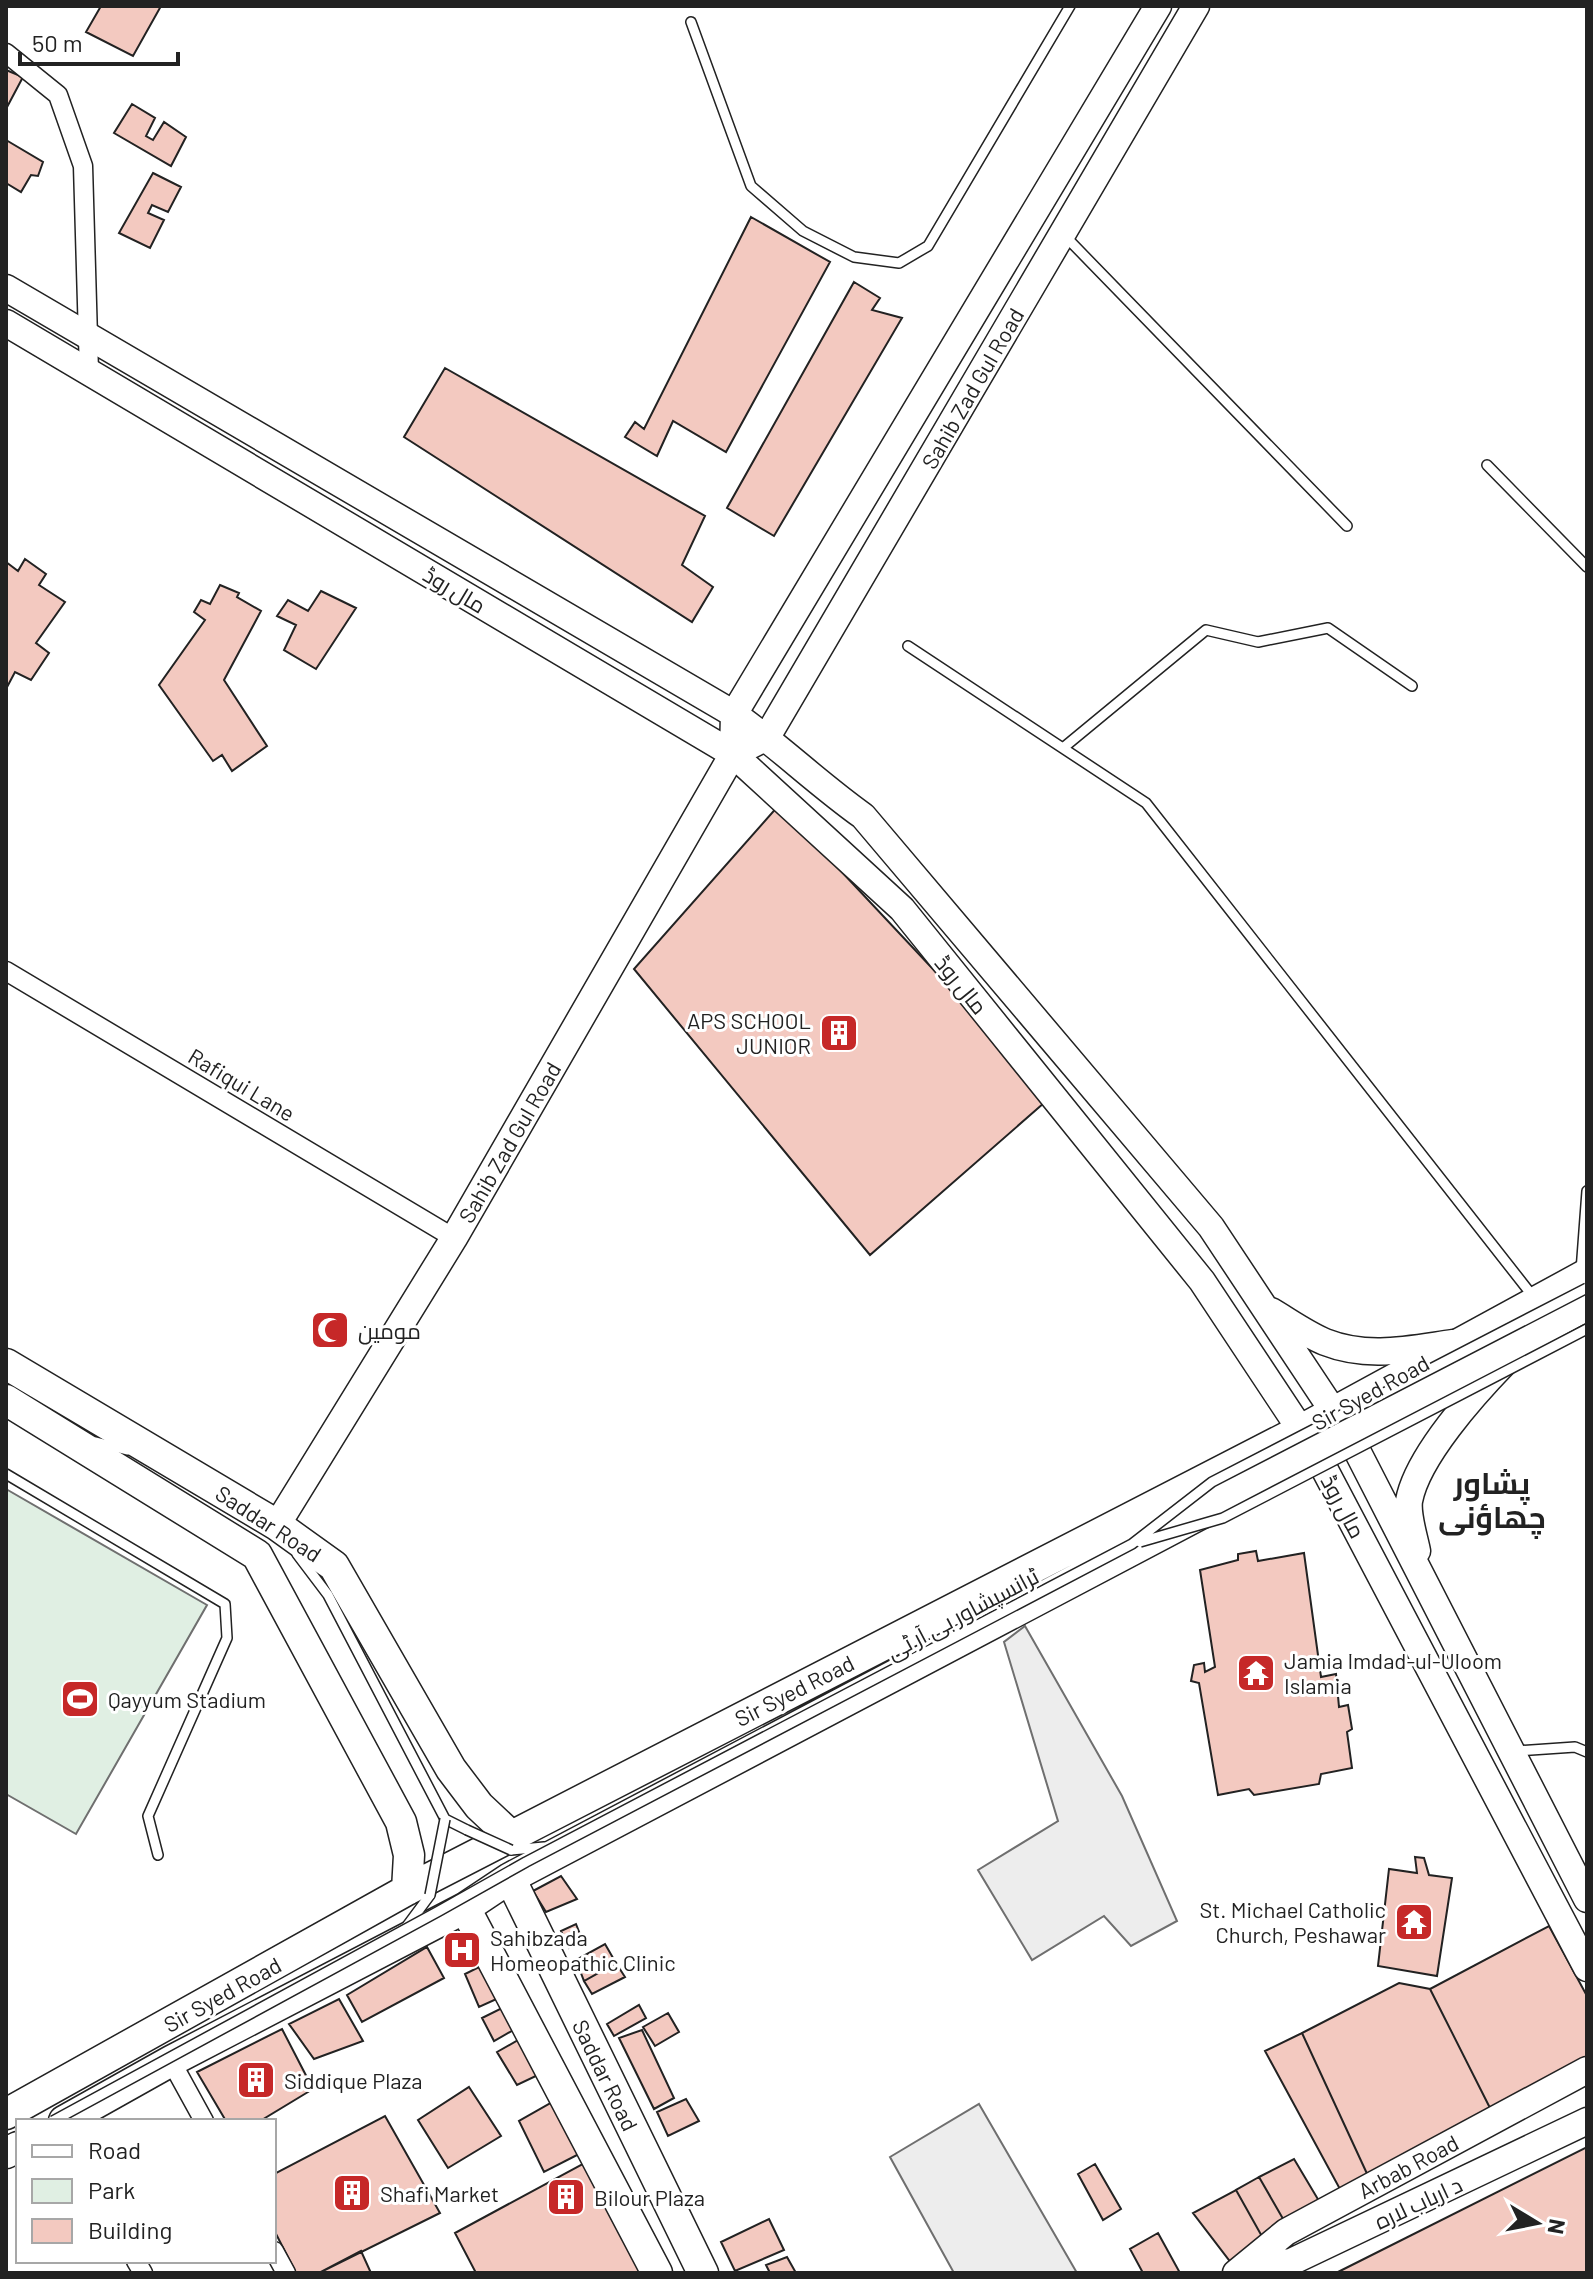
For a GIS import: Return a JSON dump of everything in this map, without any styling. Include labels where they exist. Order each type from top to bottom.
[{"type":"main road","name":"Sahib Zad Gul Road","points":[[279,1533],[454,1238],[733,754],[734,714],[1158,6]]},
{"type":"main road","name":"Sahib Zad Gul Road","points":[[767,737],[1196,6]]},
{"type":"main road","name":"مال روڈ","points":[[6,288],[734,714],[767,737],[824,788],[863,816],[1211,1227],[1341,1424],[1587,1899]]},
{"type":"main road","name":"مال روڈ","points":[[6,323],[733,754],[902,909],[1202,1281],[1309,1441],[1587,1968]]},
{"type":"main road","points":[[733,754],[767,737]]},
{"type":"main road","name":"Sir Syed Road","points":[[1341,1424],[1463,1342],[1537,1301],[1585,1286]]},
{"type":"main road","name":"Sir Syed Road","points":[[68,2119],[171,2061],[465,1908],[510,1878],[844,1702],[1309,1441],[1530,1336],[1585,1286]]},
{"type":"main road","points":[[1264,1308],[1323,1341],[1352,1350],[1385,1353],[1463,1342]]},
{"type":"main road","points":[[1421,1579],[1409,1503],[1421,1468],[1455,1420],[1530,1336]]},
{"type":"main road","name":"Saddar Road","points":[[6,1364],[334,1566],[451,1769],[479,1806],[511,1836]]},
{"type":"main road","name":"Saddar Road","points":[[6,1400],[257,1555],[401,1822],[409,1855],[407,1890]]},
{"type":"main road","name":"Sir Syed Road","points":[[6,2114],[407,1890],[511,1836],[828,1673],[1309,1441]]},
{"type":"main road","points":[[828,1673],[844,1702]]},
{"type":"main road","name":"Saddar Road","points":[[510,1878],[703,2273]]},
{"type":"main road","name":"Saddar Road","points":[[465,1908],[657,2273]]},
{"type":"main road","points":[[333,1932],[352,1968]]},
{"type":"main road","name":"Arbab Road","points":[[1241,2270],[1286,2232],[1587,2070]]},
{"type":"main road","name":"د ارباب لاره","points":[[1241,2270],[1291,2262],[1587,2121]]},
{"type":"street","points":[[6,53],[58,95],[83,166],[89,372]]},
{"type":"street","name":"Rafiqui Lane","points":[[6,971],[454,1238]]},
{"type":"street","points":[[171,2061],[203,2119]]},
{"type":"street","points":[[276,2255],[286,2273]]},
{"type":"lane","points":[[691,22],[751,186],[803,231],[854,257],[899,263],[928,246],[1070,6]]},
{"type":"lane","points":[[1062,234],[1347,526]]},
{"type":"lane","points":[[1487,465],[1587,567]]},
{"type":"lane","points":[[1063,748],[1206,630],[1258,642],[1328,628],[1412,686]]},
{"type":"lane","points":[[908,646],[1146,803],[1537,1301]]},
{"type":"lane","points":[[1585,1286],[1587,1191]]},
{"type":"lane","name":"ٹرانسپشاور بی آر ٹی","points":[[57,2119],[554,1846],[1132,1544],[1212,1482],[1585,1286]]},
{"type":"lane","name":"ٹرانسپشاور بی آر ٹی","points":[[1132,1544],[1223,1518],[1587,1329]]},
{"type":"lane","points":[[72,1404],[140,1458]]},
{"type":"lane","points":[[63,1434],[127,1450]]},
{"type":"lane","points":[[6,1474],[225,1604],[227,1638],[148,1816],[158,1855]]},
{"type":"lane","points":[[279,1533],[328,1595],[445,1819]]},
{"type":"lane","points":[[1509,1752],[1575,1747],[1587,1752]]},
{"type":"lane","name":"ٹرانسپشاور بی آر ٹی","points":[[402,1932],[430,1895],[445,1819],[511,1850],[554,1846]]},
{"type":"green space","name":"Qayyum Stadium","points":[[6,1489],[207,1605],[76,1834],[6,1794]]},
{"type":"shaded area","points":[[1025,1626],[1122,1796],[1177,1921],[1131,1946],[1104,1916],[1032,1960],[978,1870],[1058,1821],[1004,1642]]},
{"type":"shaded area","points":[[979,2104],[1077,2273],[954,2273],[890,2157]]},
{"type":"building","points":[[101,6],[161,6],[133,56],[86,32]]},
{"type":"building","points":[[6,70],[23,77],[6,109]]},
{"type":"building","points":[[132,104],[155,118],[146,136],[153,140],[164,122],[186,137],[171,166],[114,133]]},
{"type":"building","points":[[6,140],[43,162],[38,176],[31,175],[21,192],[6,183]]},
{"type":"building","points":[[153,173],[181,187],[168,212],[152,205],[148,213],[164,220],[150,248],[119,233]]},
{"type":"building","points":[[751,217],[830,262],[726,452],[673,421],[657,456],[625,437],[635,422],[644,429]]},
{"type":"building","points":[[854,282],[880,298],[872,310],[902,318],[774,536],[727,508]]},
{"type":"building","points":[[445,368],[705,516],[682,565],[713,587],[692,622],[404,437]]},
{"type":"building","points":[[25,559],[46,574],[39,585],[65,602],[36,643],[49,653],[31,680],[15,672],[6,689],[6,562],[18,571]]},
{"type":"building","points":[[220,585],[239,593],[237,597],[261,611],[224,680],[267,746],[232,771],[222,755],[213,761],[159,685],[205,620],[194,612],[201,600],[210,604]]},
{"type":"building","points":[[321,591],[356,608],[316,669],[284,650],[296,625],[277,616],[288,600],[308,611]]},
{"type":"building","name":"APS SCHOOL JUNIOR","points":[[779,805],[1052,1096],[870,1255],[634,969]]},
{"type":"building","name":"Jamia Imdad-ul-Uloom Islamia","points":[[1256,1551],[1258,1561],[1304,1553],[1321,1677],[1336,1674],[1339,1707],[1348,1705],[1352,1729],[1347,1732],[1352,1768],[1321,1774],[1319,1784],[1254,1795],[1249,1789],[1218,1795],[1199,1683],[1191,1681],[1194,1665],[1204,1663],[1205,1672],[1215,1667],[1200,1570],[1238,1560],[1238,1554]]},
{"type":"building","name":"St. Michael Catholic Church, Peshawar","points":[[1415,1857],[1424,1858],[1429,1875],[1452,1878],[1437,1976],[1378,1966],[1389,1869],[1417,1873]]},
{"type":"building","points":[[561,1876],[577,1899],[546,1912],[533,1891]]},
{"type":"building","points":[[576,1924],[583,1942],[569,1948],[561,1931]]},
{"type":"building","points":[[1549,1926],[1587,1996],[1587,2056],[1490,2108],[1430,1989]]},
{"type":"building","points":[[605,1944],[616,1963],[584,1981],[576,1960]]},
{"type":"building","points":[[427,1947],[444,1978],[362,2022],[347,1995]]},
{"type":"building","points":[[616,1963],[625,1977],[592,1994],[584,1981]]},
{"type":"building","points":[[485,1964],[501,1997],[479,2007],[465,1974]]},
{"type":"building","points":[[1399,1983],[1430,1989],[1490,2108],[1369,2178],[1302,2033]]},
{"type":"building","points":[[339,1999],[363,2041],[314,2059],[289,2024]]},
{"type":"building","points":[[639,2005],[646,2018],[614,2036],[607,2024]]},
{"type":"building","points":[[506,2006],[517,2028],[494,2041],[482,2018]]},
{"type":"building","points":[[668,2013],[679,2032],[655,2046],[643,2027]]},
{"type":"building","name":"Siddique Plaza","points":[[282,2029],[313,2089],[263,2119],[225,2119],[197,2072]]},
{"type":"building","points":[[642,2030],[674,2098],[654,2109],[619,2038]]},
{"type":"building","points":[[1302,2033],[1369,2178],[1341,2191],[1265,2051]]},
{"type":"building","points":[[520,2039],[538,2075],[517,2085],[497,2052]]},
{"type":"building","points":[[469,2087],[501,2136],[448,2168],[418,2120]]},
{"type":"building","points":[[686,2099],[699,2121],[668,2136],[657,2112]]},
{"type":"building","points":[[556,2100],[581,2153],[544,2172],[519,2121]]},
{"type":"building","name":"Shafi Market","points":[[385,2116],[440,2213],[319,2273],[296,2273],[276,2234],[276,2173]]},
{"type":"building","points":[[1587,2147],[1587,2273],[1336,2273]]},
{"type":"building","points":[[1294,2159],[1322,2206],[1286,2224],[1259,2177]]},
{"type":"building","name":"Bilour Plaza","points":[[590,2160],[650,2273],[476,2273],[455,2233]]},
{"type":"building","points":[[1095,2164],[1121,2209],[1103,2220],[1078,2174]]},
{"type":"building","points":[[1259,2177],[1286,2224],[1264,2240],[1236,2190]]},
{"type":"building","points":[[1236,2190],[1264,2240],[1232,2264],[1193,2213]]},
{"type":"building","points":[[769,2219],[784,2250],[735,2271],[721,2242]]},
{"type":"building","points":[[1158,2233],[1180,2273],[1143,2273],[1130,2249]]},
{"type":"building","points":[[361,2251],[371,2273],[319,2273]]},
{"type":"building","points":[[787,2257],[796,2273],[770,2273],[766,2265]]},
{"type":"place","name":"APS SCHOOL JUNIOR","points":[[839,1033]]},
{"type":"place","name":"مومین","points":[[330,1330]]},
{"type":"place","name":"Jamia Imdad-ul-Uloom Islamia","points":[[1256,1673]]},
{"type":"place","name":"Qayyum Stadium","points":[[80,1699]]},
{"type":"place","name":"St. Michael Catholic Church, Peshawar","points":[[1414,1922]]},
{"type":"place","name":"Sahibzada Homeopathic Clinic","points":[[462,1950]]},
{"type":"place","name":"Siddique Plaza","points":[[256,2080]]},
{"type":"place","name":"Shafi Market","points":[[352,2193]]},
{"type":"place","name":"Bilour Plaza","points":[[566,2197]]},
{"type":"district","name":"پشاور چھاؤنی","points":[[1492,1499]]}]
